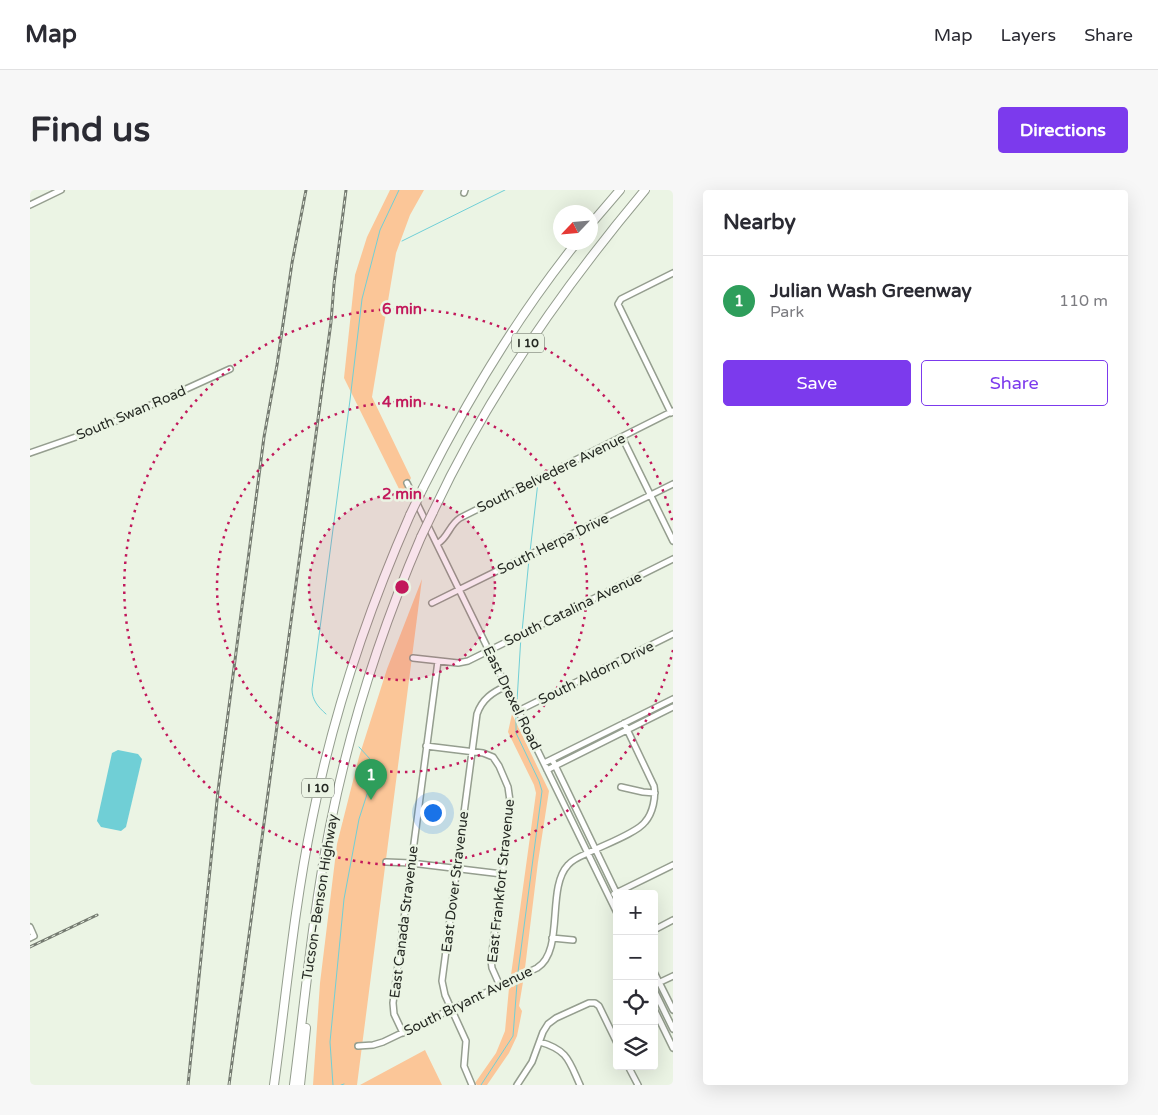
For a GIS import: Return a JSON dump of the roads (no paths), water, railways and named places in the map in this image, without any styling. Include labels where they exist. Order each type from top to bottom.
[{"type":"highway","points":[[598,216],[620,190]]},
{"type":"highway","name":"Tucson–Benson Highway","points":[[294,1085],[320,881],[336,797],[355,722],[390,614],[433,512],[477,427],[524,348],[592,254],[645,190]]},
{"type":"highway","name":"Tucson–Benson Highway","points":[[274,1085],[301,882],[322,772],[356,651],[410,515],[460,417],[500,351],[571,250]]},
{"type":"highway","points":[[300,1085],[320,881]]},
{"type":"street","points":[[30,205],[61,190]]},
{"type":"street","points":[[672,412],[618,304],[621,299],[673,273]]},
{"type":"street","name":"South Swan Road","points":[[30,453],[96,430],[230,369]]},
{"type":"street","name":"South Belvedere Avenue","points":[[437,544],[446,538],[453,524],[460,518],[672,412]]},
{"type":"street","points":[[622,437],[673,541]]},
{"type":"street","name":"East Drexel Road","points":[[407,483],[613,905]]},
{"type":"street","name":"South Herpa Drive","points":[[432,603],[673,484]]},
{"type":"street","name":"South Catalina Avenue","points":[[413,658],[464,662],[673,559]]},
{"type":"street","name":"South Aldorn Drive","points":[[518,711],[673,634]]},
{"type":"street","name":"East Canada Stravenue","points":[[402,1033],[392,1007],[438,661]]},
{"type":"street","name":"East Dover Stravenue","points":[[472,1085],[464,1066],[466,1041],[444,995],[442,985],[476,718],[481,705],[490,695],[506,686]]},
{"type":"street","points":[[544,763],[670,700],[672,709],[547,770]]},
{"type":"street","points":[[621,787],[655,793],[652,780],[624,723]]},
{"type":"street","name":"East Frankfort Stravenue","points":[[426,746],[485,753],[494,758],[510,791],[511,808],[491,960],[493,971],[500,986]]},
{"type":"street","name":"East Drexel Road","points":[[552,759],[614,890]]},
{"type":"street","name":"South Bryant Avenue","points":[[358,1046],[376,1045],[543,964],[549,954],[562,873],[570,863],[643,824],[649,815],[655,793]]},
{"type":"street","points":[[386,862],[412,862],[502,874]]},
{"type":"street","points":[[624,890],[673,865]]},
{"type":"street","points":[[609,897],[613,895]]},
{"type":"street","points":[[658,928],[673,920]]},
{"type":"street","points":[[30,927],[34,936],[30,938]]},
{"type":"street","points":[[552,938],[573,940]]},
{"type":"street","points":[[658,984],[673,976]]},
{"type":"street","points":[[658,986],[673,1010]]},
{"type":"street","points":[[658,998],[673,1029]]},
{"type":"street","points":[[517,1085],[532,1062],[545,1028],[553,1020],[587,1003],[594,1003],[600,1008],[613,1034]]},
{"type":"street","points":[[658,1017],[673,1048]]},
{"type":"street","points":[[540,1042],[554,1046],[564,1053],[580,1085]]},
{"type":"street","points":[[630,1070],[638,1085]]},
{"type":"water","points":[[118,750],[138,754],[142,759],[126,827],[121,831],[101,827],[97,821],[112,753]]},
{"type":"waterway","points":[[326,714],[316,703],[312,689],[362,299],[380,230],[399,190]]},
{"type":"waterway","points":[[402,241],[505,190]]},
{"type":"waterway","points":[[530,552],[538,482]]},
{"type":"waterway","points":[[522,632],[529,559]]},
{"type":"waterway","points":[[517,701],[521,636]]},
{"type":"waterway","points":[[516,713],[516,733],[542,791],[518,972]]},
{"type":"waterway","points":[[333,1085],[330,1042],[344,899],[359,819],[371,782],[373,767],[370,759],[359,747]]},
{"type":"waterway","points":[[481,1085],[513,1036],[517,984]]},
{"type":"railway","points":[[188,1085],[218,791],[264,437],[292,263],[306,190]]},
{"type":"railway","points":[[229,1085],[331,322],[346,190]]},
{"type":"railway","points":[[30,947],[97,915]]},
{"type":"place","name":"Julian Wash Greenway","points":[[371,800]]}]
